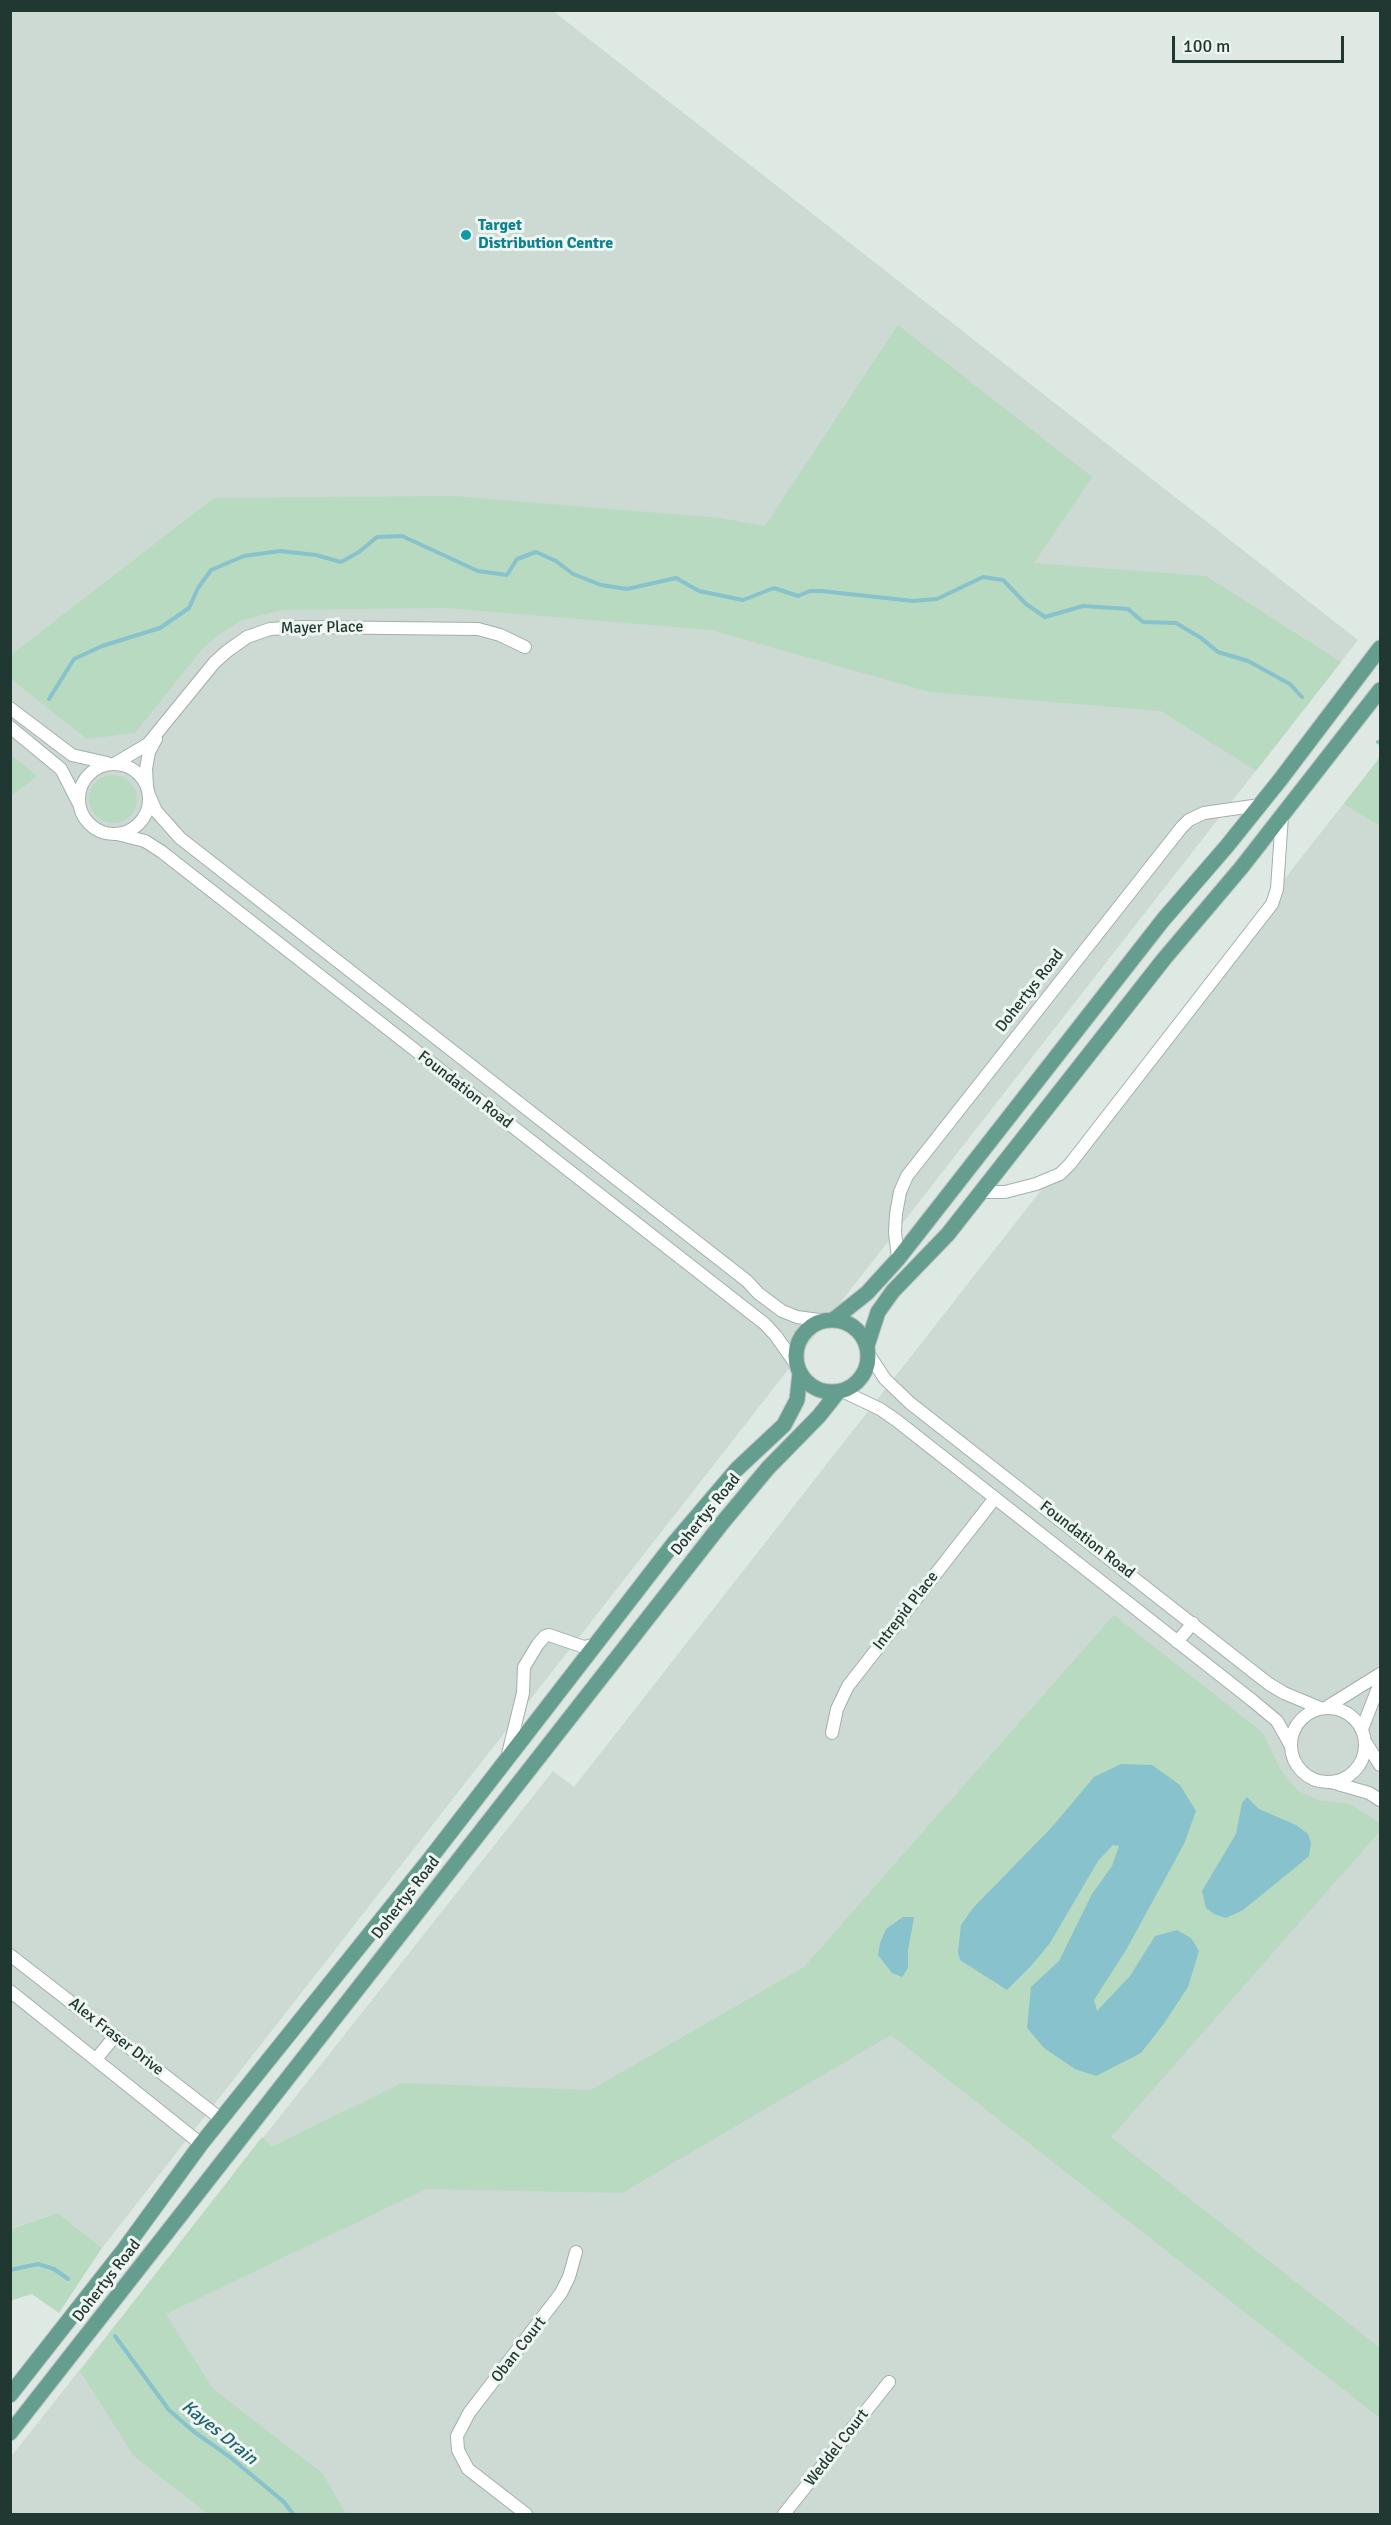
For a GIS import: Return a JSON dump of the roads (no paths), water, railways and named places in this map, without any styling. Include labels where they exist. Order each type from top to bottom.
[{"type":"main road","points":[[1380,648],[1260,805],[1163,920],[898,1259],[867,1293],[830,1321],[812,1326],[802,1337],[796,1351],[799,1370],[816,1389],[840,1391],[860,1380],[866,1367],[867,1350],[884,1303],[948,1234],[982,1192],[1164,959],[1282,816],[1380,690]]},
{"type":"main road","points":[[830,1321],[848,1324],[854,1328],[867,1350]]},
{"type":"main road","name":"Dohertys Road","points":[[10,2395],[123,2250],[201,2144],[429,1860],[674,1544],[720,1488],[784,1425],[797,1400],[799,1370]]},
{"type":"main road","name":"Dohertys Road","points":[[10,2433],[737,1504],[840,1391]]},
{"type":"main road","points":[[429,1860],[448,1874]]},
{"type":"main road","points":[[221,2120],[233,2148]]},
{"type":"main road","points":[[201,2144],[233,2148]]},
{"type":"main road","points":[[45,2389],[46,2349]]},
{"type":"street","name":"Mayer Place","points":[[113,764],[148,744],[159,733],[214,663],[247,637],[270,629],[302,627],[478,629],[500,634],[525,647]]},
{"type":"street","points":[[10,708],[72,755],[127,766],[136,772],[148,792],[144,816],[128,831],[117,834],[96,830],[81,813],[79,803],[56,764],[10,727]]},
{"type":"street","name":"Mayer Place","points":[[148,792],[146,769],[149,752],[159,733]]},
{"type":"street","points":[[79,803],[83,781],[99,766],[113,764]]},
{"type":"street","name":"Foundation Road","points":[[148,792],[156,811],[180,838],[747,1281],[758,1293],[782,1311],[797,1317],[830,1321]]},
{"type":"street","name":"Dohertys Road","points":[[898,1259],[896,1214],[900,1192],[907,1176],[1181,828],[1189,820],[1204,813],[1260,805]]},
{"type":"street","points":[[982,1192],[1005,1192],[1036,1184],[1059,1174],[1070,1164],[1272,904],[1277,888],[1282,816]]},
{"type":"street","name":"Foundation Road","points":[[117,834],[145,842],[162,852],[765,1324],[799,1370]]},
{"type":"street","name":"Foundation Road","points":[[867,1350],[885,1378],[910,1402],[1269,1684],[1284,1693],[1323,1708]]},
{"type":"street","name":"Foundation Road","points":[[840,1391],[880,1409],[1178,1642],[1276,1721],[1291,1746]]},
{"type":"street","name":"Intrepid Place","points":[[832,1733],[837,1709],[848,1686],[995,1498]]},
{"type":"street","points":[[1178,1642],[1193,1623]]},
{"type":"street","name":"Dohertys Road","points":[[504,1763],[514,1735],[523,1692],[524,1667],[538,1644],[549,1635],[584,1647],[597,1644]]},
{"type":"street","points":[[1380,1674],[1323,1708],[1308,1713],[1299,1722],[1293,1734],[1291,1746],[1299,1768],[1308,1776],[1318,1781],[1369,1793],[1380,1800]]},
{"type":"street","points":[[1362,1729],[1380,1683]]},
{"type":"street","points":[[1323,1708],[1348,1713],[1362,1729],[1366,1743],[1380,1765]]},
{"type":"street","points":[[1330,1782],[1341,1780],[1351,1774],[1359,1765],[1366,1743]]},
{"type":"street","name":"Alex Fraser Drive","points":[[10,1955],[221,2120]]},
{"type":"street","name":"Alex Fraser Drive","points":[[10,1990],[201,2144]]},
{"type":"street","points":[[97,2058],[115,2036]]},
{"type":"street","name":"Oban Court","points":[[526,2514],[468,2469],[457,2443],[457,2436],[461,2424],[561,2293],[569,2277],[576,2252]]},
{"type":"street","name":"Weddel Court","points":[[784,2514],[889,2382]]},
{"type":"water","points":[[1121,1764],[1152,1765],[1180,1785],[1196,1811],[1184,1844],[1126,1950],[1094,2000],[1097,2011],[1130,1976],[1155,1936],[1177,1930],[1191,1938],[1199,1951],[1188,1987],[1141,2053],[1096,2076],[1075,2069],[1044,2048],[1027,2028],[1031,1987],[1059,1961],[1092,1894],[1112,1866],[1119,1846],[1113,1845],[1098,1861],[1050,1943],[1007,1990],[960,1960],[958,1952],[961,1925],[973,1908],[1052,1827],[1094,1777]]},
{"type":"water","points":[[1247,1797],[1259,1809],[1296,1825],[1308,1834],[1311,1843],[1309,1856],[1243,1910],[1226,1918],[1206,1908],[1202,1891],[1236,1834],[1242,1803]]},
{"type":"water","points":[[903,1917],[914,1917],[908,1950],[908,1968],[902,1977],[892,1973],[878,1955],[886,1929]]},
{"type":"waterway","points":[[49,699],[74,659],[102,646],[160,628],[189,608],[198,588],[211,570],[244,556],[280,551],[316,555],[341,562],[359,552],[377,537],[402,536],[478,571],[507,575],[517,559],[536,552],[556,561],[573,574],[601,585],[627,589],[676,578],[699,591],[743,600],[774,588],[798,596],[810,591],[821,591],[913,601],[937,599],[983,577],[1003,580],[1026,604],[1045,617],[1083,606],[1128,609],[1143,622],[1176,623],[1201,638],[1218,652],[1248,661],[1290,684],[1302,697]]},
{"type":"waterway","name":"Kayes Drain","points":[[10,2270],[38,2264],[54,2269],[68,2279]]},
{"type":"waterway","name":"Kayes Drain","points":[[115,2336],[169,2410],[284,2502],[293,2514]]},
{"type":"place","name":"Target Distribution Centre","points":[[466,235]]}]
